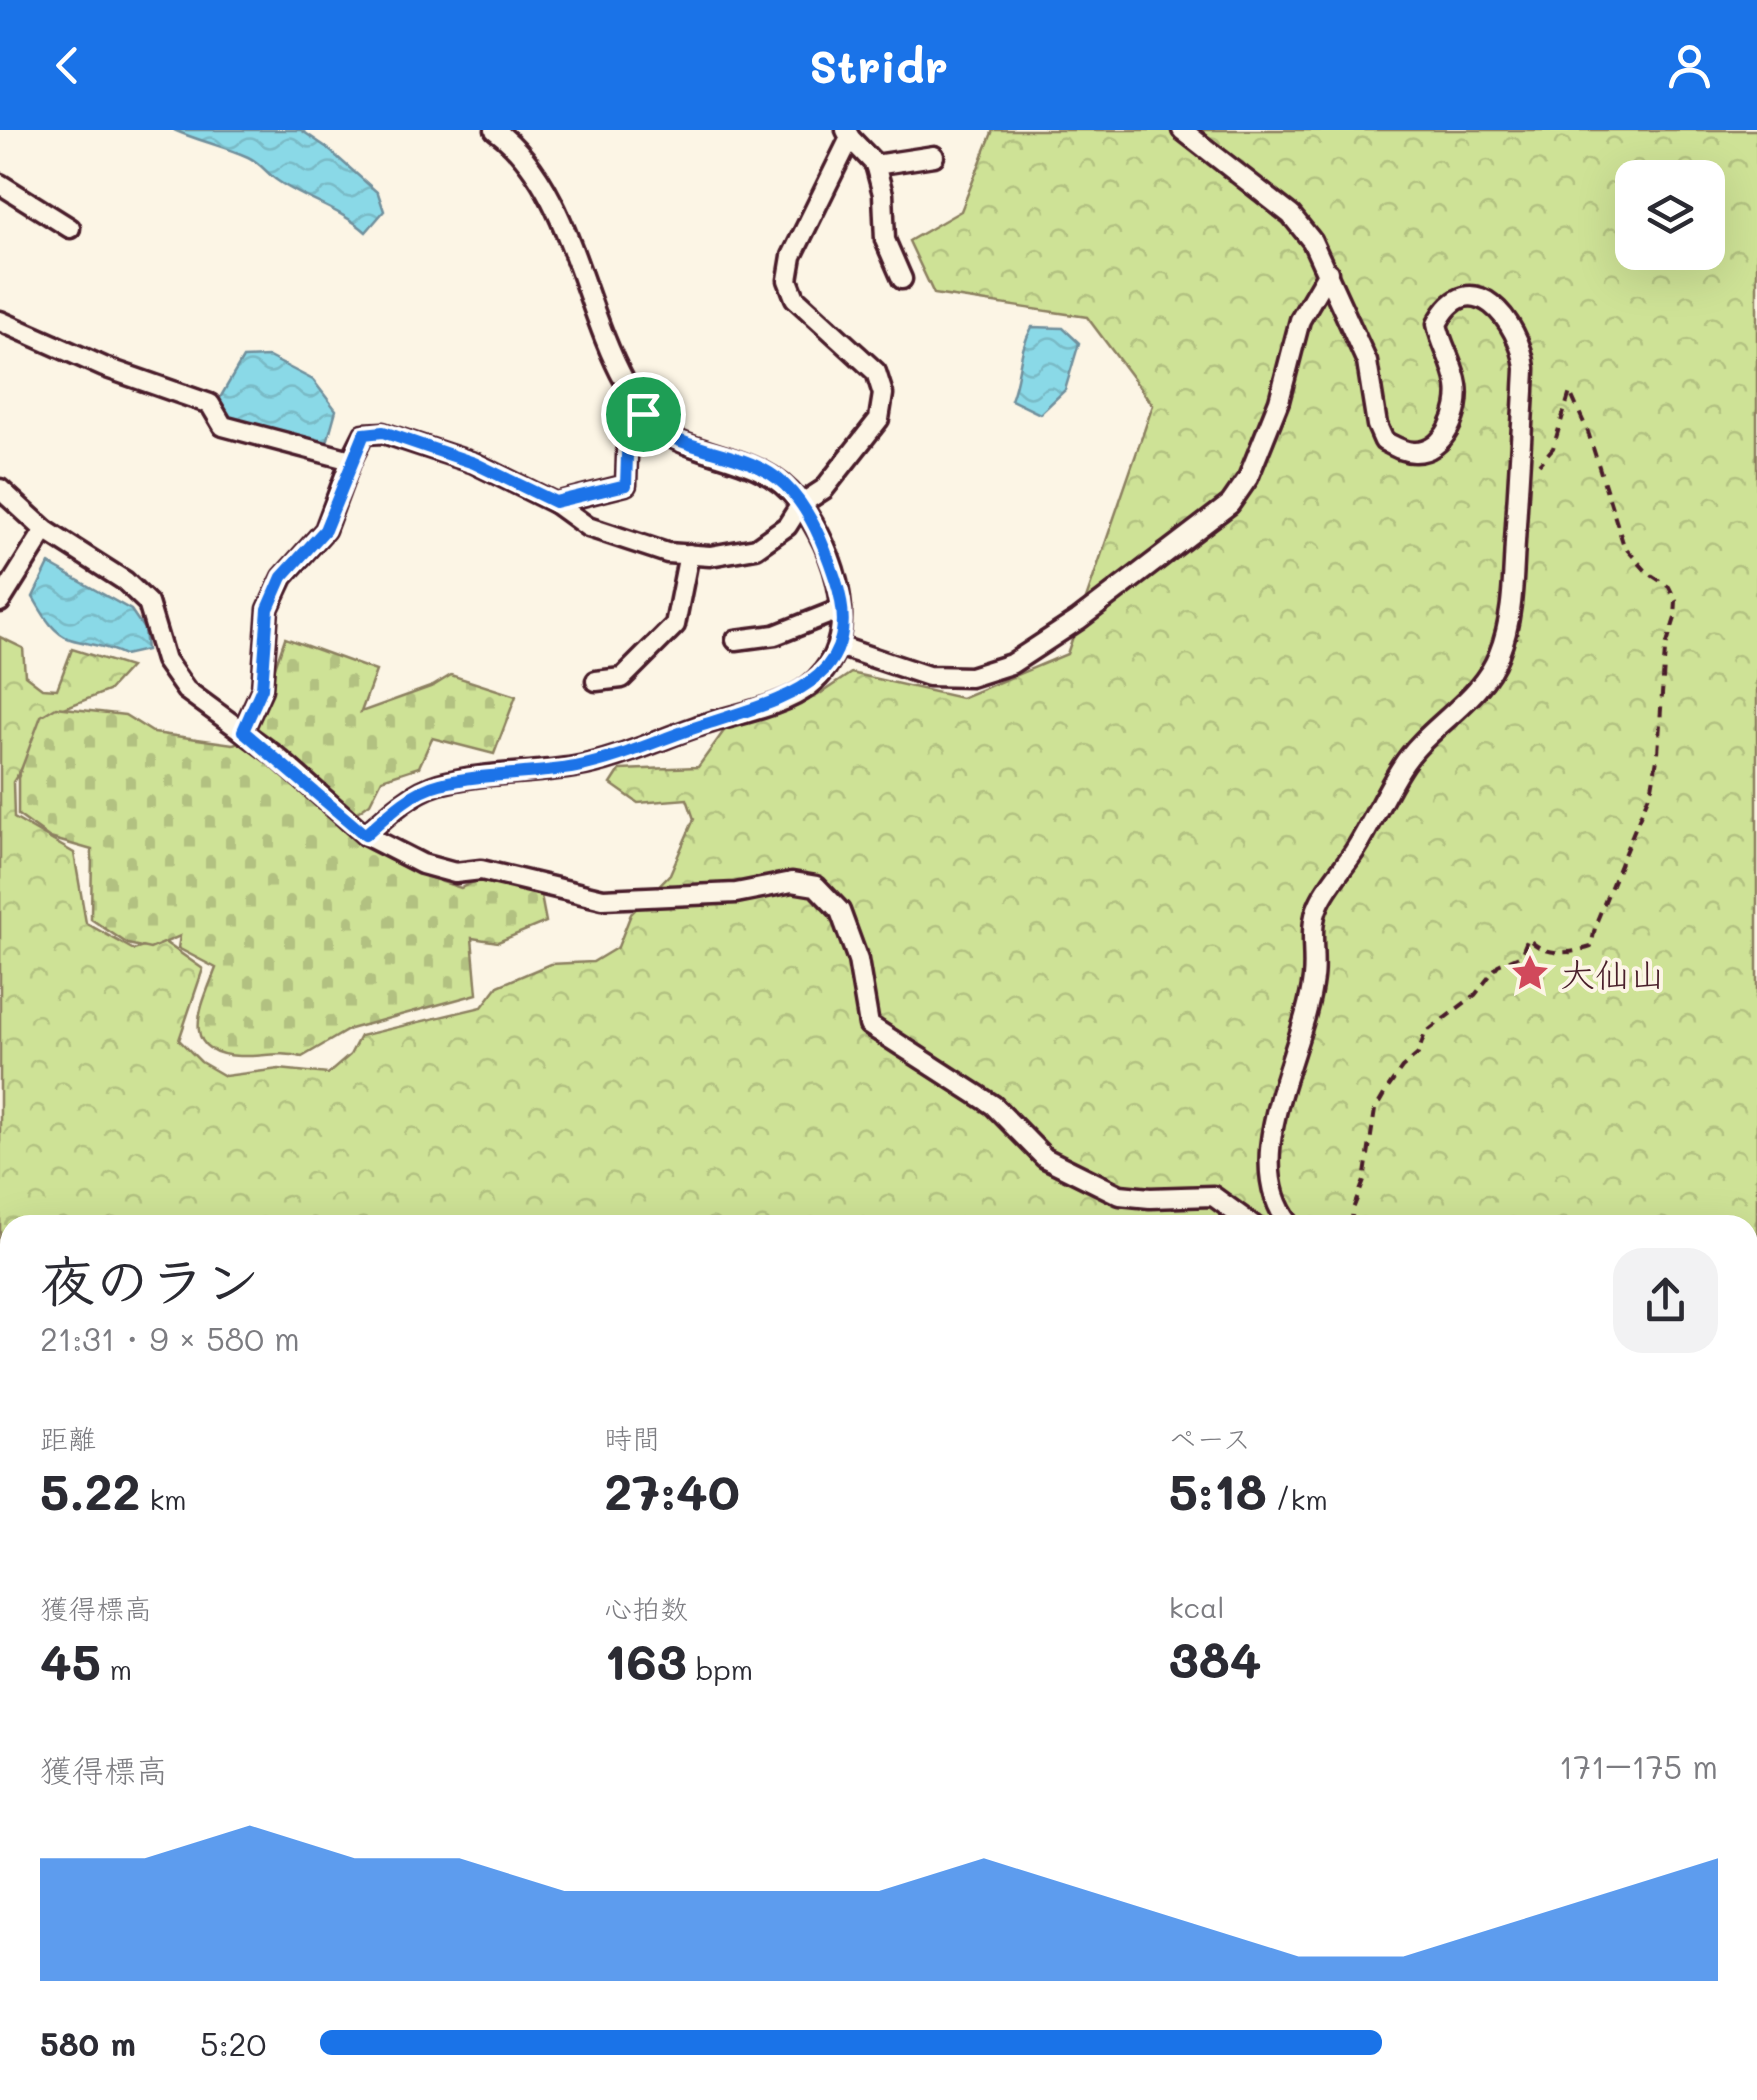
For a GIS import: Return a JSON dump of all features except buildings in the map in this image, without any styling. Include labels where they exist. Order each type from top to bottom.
[{"type":"street","points":[[365,835],[396,807],[437,784],[577,766],[635,752],[693,728],[786,698],[808,686],[823,671],[838,646],[839,591],[823,544],[801,504],[784,483],[762,470],[669,436],[643,414],[606,348],[550,196],[528,162],[495,130]]},
{"type":"street","points":[[1182,130],[1291,215],[1312,241],[1367,362],[1377,425],[1384,441],[1413,452],[1426,450],[1440,442],[1452,422],[1458,386],[1437,324],[1445,308],[1461,297],[1476,295],[1492,302],[1507,322],[1525,367],[1506,638],[1486,680],[1420,742],[1402,766],[1357,848],[1318,906],[1313,979],[1274,1121],[1270,1188],[1285,1215]]},
{"type":"street","points":[[243,731],[262,688],[268,609],[282,577],[325,530],[364,434],[383,432],[474,463],[555,502],[588,527],[667,553],[710,556],[756,548],[788,526],[801,504],[824,488],[879,419],[883,394],[876,372],[795,298],[788,280],[792,256],[848,134],[875,165],[884,194],[885,240],[902,279]]},
{"type":"street","points":[[875,165],[934,156]]},
{"type":"street","points":[[0,184],[70,228]]},
{"type":"street","points":[[838,646],[928,676],[970,677],[1011,664],[1078,620],[1230,504],[1248,478],[1279,401],[1300,320],[1328,272]]},
{"type":"street","points":[[0,321],[104,367],[210,404],[222,426],[351,460]]},
{"type":"street","points":[[555,502],[626,485],[628,427],[643,414]]},
{"type":"street","points":[[0,489],[45,530],[125,580],[148,603],[165,660],[186,690],[243,731],[365,835],[422,864],[455,872],[481,870],[603,899],[736,893],[792,882],[816,886],[840,911],[858,960],[869,1025],[993,1105],[1045,1158],[1120,1195],[1213,1196],[1240,1215]]},
{"type":"street","points":[[0,602],[45,530]]},
{"type":"street","points":[[596,681],[622,678],[675,626],[689,554]]},
{"type":"street","points":[[736,640],[775,635],[841,610]]},
{"type":"path","points":[[1352,1215],[1364,1182],[1375,1110],[1402,1068],[1418,1054],[1425,1034],[1475,995],[1498,966],[1521,956],[1528,938],[1535,947],[1554,952],[1572,953],[1591,946],[1596,923],[1652,786],[1666,650],[1676,601],[1669,587],[1646,572],[1624,546],[1588,432],[1570,392],[1553,448],[1541,464],[1520,466]]},
{"type":"green space","points":[[993,130],[1757,130],[1757,1215],[0,1215],[0,637],[23,648],[25,675],[42,688],[57,689],[72,649],[130,667],[108,691],[59,710],[13,782],[14,818],[74,853],[86,923],[134,950],[163,941],[203,969],[179,1040],[201,1062],[225,1076],[279,1069],[328,1074],[350,1055],[360,1036],[482,1007],[498,986],[550,964],[593,962],[618,947],[631,914],[670,874],[694,819],[687,799],[638,803],[611,784],[620,770],[698,767],[726,728],[815,697],[851,673],[961,698],[1067,654],[1153,405],[1087,317],[934,294],[909,241],[961,211]]},
{"type":"green space","points":[[285,638],[376,671],[361,712],[433,686],[451,675],[516,696],[494,754],[432,738],[419,767],[382,779],[370,803],[342,823],[381,855],[429,877],[461,888],[486,876],[541,896],[546,922],[498,942],[472,938],[477,994],[350,1029],[302,1057],[239,1056],[219,1053],[200,1037],[201,1011],[216,968],[178,948],[180,936],[150,949],[128,944],[91,919],[92,850],[50,838],[18,815],[18,778],[41,716],[56,707],[125,715],[154,733],[233,744],[247,740]]},
{"type":"water","points":[[174,130],[301,130],[378,193],[384,211],[366,232],[278,181],[248,157]]},
{"type":"water","points":[[1032,327],[1063,328],[1079,343],[1065,390],[1040,414],[1011,400]]},
{"type":"water","points":[[269,357],[313,380],[336,410],[326,446],[227,423],[217,403],[243,358]]},
{"type":"water","points":[[49,564],[131,610],[144,629],[146,650],[124,655],[58,632],[33,597]]},
{"type":"place","name":"大仙山","points":[[1530,973]]},
{"type":"route","points":[[643,414],[669,436],[762,470],[784,483],[801,504],[823,544],[839,591],[842,622],[838,646],[808,686],[786,698],[693,728],[635,752],[577,766],[437,784],[396,807],[365,835],[243,731],[262,688],[268,609],[282,577],[325,530],[364,434],[383,432],[474,463],[555,502],[626,485],[628,427],[643,414]]}]
